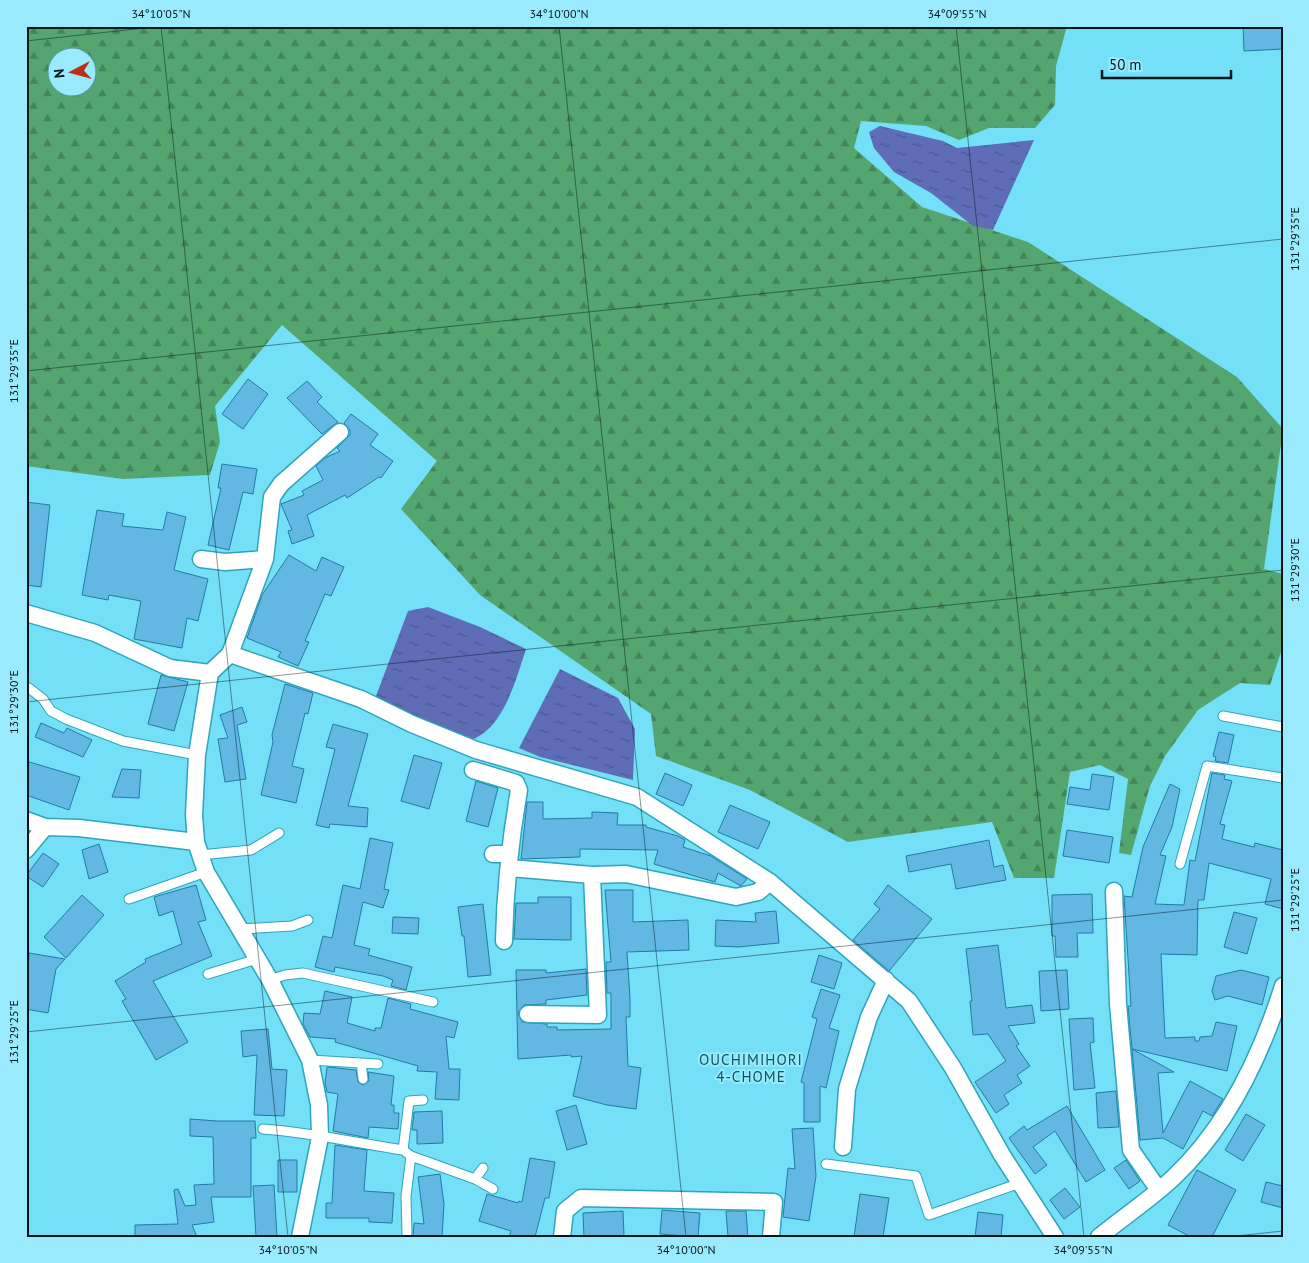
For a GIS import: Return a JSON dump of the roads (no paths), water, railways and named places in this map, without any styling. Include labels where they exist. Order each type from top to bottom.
[{"type":"street","points":[[300,1237],[320,1137],[318,1105],[310,1060],[270,980],[206,872],[198,849],[194,815],[197,755],[210,673],[230,654],[265,559],[272,497],[281,484],[340,432]]},
{"type":"street","points":[[200,559],[225,562],[265,559]]},
{"type":"street","points":[[26,612],[96,634],[170,668],[210,673]]},
{"type":"street","points":[[230,654],[362,699],[412,724],[476,750],[637,798],[770,882],[909,1001],[953,1068],[1020,1183],[1055,1237]]},
{"type":"street","points":[[473,770],[516,783],[519,790],[504,859],[504,941]]},
{"type":"street","points":[[26,820],[45,827],[79,828],[198,849]]},
{"type":"street","points":[[26,850],[45,827]]},
{"type":"street","points":[[504,859],[592,875],[626,874],[736,896],[758,892],[770,882]]},
{"type":"street","points":[[528,1014],[598,1015],[592,875]]},
{"type":"street","points":[[1114,891],[1118,1004],[1131,1150],[1158,1189]]},
{"type":"street","points":[[843,1147],[847,1089],[868,1017],[886,980]]},
{"type":"street","points":[[1099,1237],[1174,1177],[1207,1140],[1242,1088],[1272,1020],[1283,986]]},
{"type":"street","points":[[562,1237],[565,1211],[581,1198],[774,1202],[771,1237]]},
{"type":"lane","points":[[29,688],[43,699],[51,711],[66,719],[123,741],[197,755]]},
{"type":"lane","points":[[1223,716],[1283,728]]},
{"type":"lane","points":[[1180,864],[1207,766],[1283,778]]},
{"type":"lane","points":[[198,849],[251,850],[279,833]]},
{"type":"lane","points":[[129,899],[206,872]]},
{"type":"lane","points":[[241,929],[292,926],[308,920]]},
{"type":"lane","points":[[208,974],[257,959]]},
{"type":"lane","points":[[270,980],[284,975],[303,973],[434,1002]]},
{"type":"lane","points":[[310,1060],[378,1064]]},
{"type":"lane","points":[[361,1063],[362,1079]]},
{"type":"lane","points":[[403,1150],[409,1101],[423,1100]]},
{"type":"lane","points":[[263,1129],[305,1131],[320,1137],[403,1150],[411,1156],[475,1179],[493,1189]]},
{"type":"lane","points":[[407,1234],[406,1196],[411,1156]]},
{"type":"lane","points":[[826,1164],[916,1176],[929,1215],[1020,1183]]},
{"type":"lane","points":[[475,1179],[483,1168]]},
{"type":"water","points":[[880,126],[943,141],[957,148],[1034,140],[993,230],[973,226],[931,193],[894,172],[874,148],[869,132]]},
{"type":"water","points":[[428,607],[480,627],[526,649],[513,687],[501,713],[484,733],[473,739],[403,714],[376,696],[408,611]]},
{"type":"water","points":[[560,669],[618,698],[635,729],[633,780],[540,757],[519,748]]},
{"type":"district","name":"OUCHIMIHORI 4-CHOME","points":[[751,1068]]}]
